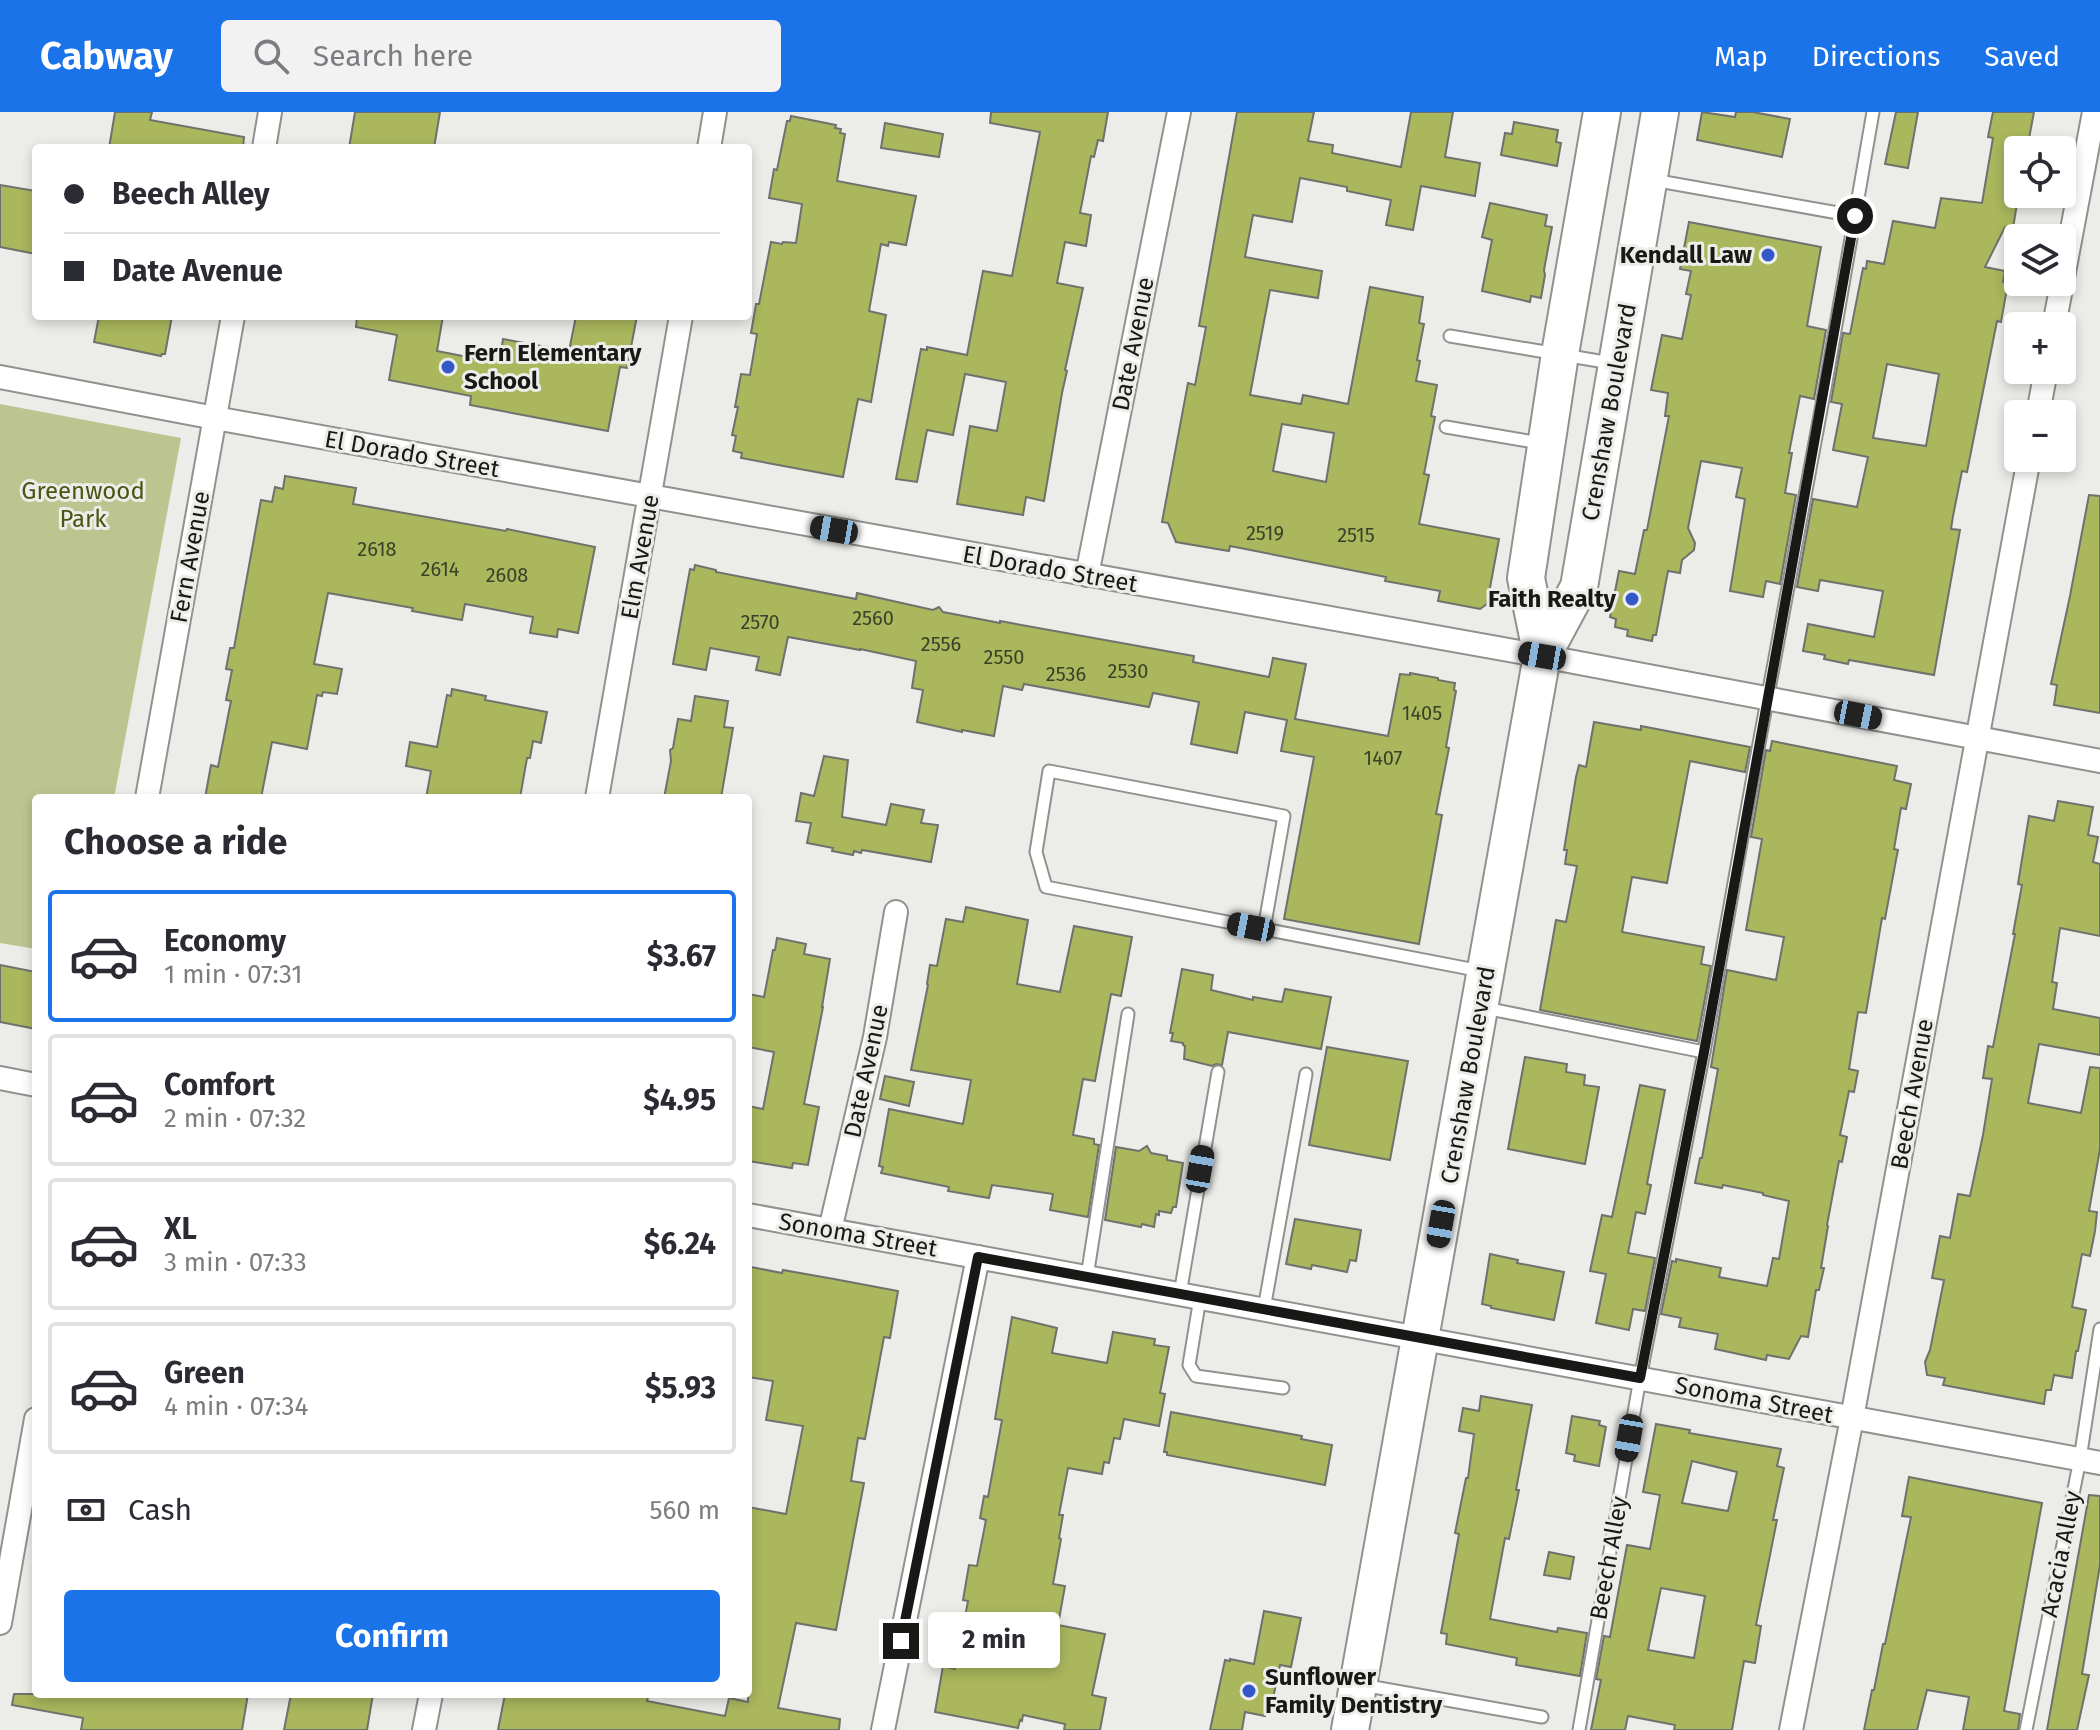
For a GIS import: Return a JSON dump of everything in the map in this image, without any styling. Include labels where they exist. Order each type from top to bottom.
[{"type":"main road","name":"Crenshaw Boulevard","points":[[1542,656],[1526,578],[1560,354],[1602,112]]},
{"type":"main road","name":"Crenshaw Boulevard","points":[[1350,1730],[1542,656],[1579,587],[1660,112]]},
{"type":"street","points":[[265,144],[270,112]]},
{"type":"street","points":[[710,144],[715,112]]},
{"type":"street","name":"Date Avenue","points":[[1087,575],[1179,112]]},
{"type":"street","points":[[2057,312],[2094,112]]},
{"type":"street","name":"Fern Avenue","points":[[148,794],[232,320]]},
{"type":"street","name":"Elm Avenue","points":[[598,794],[680,320]]},
{"type":"street","name":"El Dorado Street","points":[[0,377],[1542,656],[2100,761]]},
{"type":"street","name":"Beech Avenue","points":[[1791,1730],[1852,1418],[2026,472]]},
{"type":"street","name":"Date Avenue","points":[[830,1230],[875,1037],[896,912]]},
{"type":"street","points":[[0,1078],[32,1084]]},
{"type":"street","name":"Sonoma Street","points":[[752,1216],[2090,1461]]},
{"type":"street","points":[[883,1730],[978,1257]]},
{"type":"street","points":[[0,1623],[32,1442]]},
{"type":"street","points":[[424,1730],[430,1698]]},
{"type":"lane","name":"Beech Alley","points":[[1579,1730],[1640,1378],[1704,1052],[1873,112]]},
{"type":"lane","points":[[1648,180],[1855,216]]},
{"type":"lane","points":[[1450,336],[1618,364]]},
{"type":"lane","points":[[1446,427],[1546,444]]},
{"type":"lane","points":[[1264,929],[1284,816],[1049,771],[1036,852],[1046,887],[1486,972]]},
{"type":"lane","points":[[1479,1007],[1704,1052]]},
{"type":"lane","points":[[1087,1277],[1128,1014]]},
{"type":"lane","points":[[1218,1072],[1190,1296],[1189,1365],[1196,1376],[1283,1388]]},
{"type":"lane","points":[[1264,1309],[1306,1074]]},
{"type":"lane","name":"Acacia Alley","points":[[2026,1730],[2090,1461],[2100,1329]]},
{"type":"lane","points":[[1358,1684],[1542,1717]]},
{"type":"green space","name":"Greenwood Park","points":[[0,404],[181,438],[115,794],[32,794],[32,948],[0,943]]},
{"type":"building","points":[[115,112],[152,112],[150,120],[244,137],[243,144],[110,144]]},
{"type":"building","points":[[355,112],[440,112],[435,144],[350,144]]},
{"type":"building","points":[[991,112],[1108,112],[1103,141],[1098,140],[1094,157],[1091,156],[1080,213],[1091,215],[1086,246],[1065,242],[1057,283],[1083,288],[1065,370],[1044,501],[1026,497],[1023,515],[957,504],[970,426],[997,431],[1006,382],[965,374],[953,435],[927,430],[917,482],[896,479],[921,349],[927,350],[927,347],[967,355],[983,271],[1012,276],[1040,132],[990,123]]},
{"type":"building","points":[[1237,112],[1314,112],[1308,141],[1333,145],[1332,153],[1401,167],[1411,112],[1453,112],[1445,157],[1480,163],[1475,196],[1421,186],[1413,230],[1386,225],[1391,200],[1300,178],[1292,222],[1253,215],[1245,257],[1322,271],[1318,298],[1270,290],[1250,395],[1301,404],[1303,395],[1348,404],[1370,287],[1423,297],[1419,323],[1424,324],[1416,381],[1437,385],[1431,416],[1435,417],[1424,474],[1429,475],[1419,524],[1499,539],[1487,604],[1480,609],[1438,601],[1440,591],[1385,581],[1386,577],[1230,546],[1229,551],[1176,542],[1168,523],[1162,522],[1188,383],[1195,385],[1206,327],[1199,326]],"holes":[[[1282,424],[1334,433],[1326,482],[1273,471]]]},
{"type":"building","points":[[1702,112],[1735,117],[1736,112],[1753,112],[1790,119],[1782,157],[1697,140]]},
{"type":"building","points":[[1896,112],[1918,112],[1908,168],[1885,164]]},
{"type":"building","points":[[1993,112],[2034,112],[2030,136],[2004,136],[2004,208],[2016,208],[2014,224],[2004,224],[1985,267],[2004,271],[2006,296],[2001,322],[1997,321],[1967,472],[1962,471],[1953,516],[1951,529],[1960,530],[1934,675],[1849,660],[1848,664],[1824,659],[1825,655],[1803,651],[1808,624],[1874,637],[1883,591],[1820,580],[1818,591],[1797,587],[1813,499],[1857,507],[1868,457],[1833,450],[1842,404],[1831,402],[1843,333],[1850,334],[1863,268],[1866,269],[1867,261],[1884,264],[1893,221],[1935,228],[1941,198],[1982,203],[1993,138],[1988,137]],"holes":[[[1887,364],[1939,374],[1926,446],[1873,438]]]},
{"type":"building","points":[[791,116],[836,125],[835,128],[841,129],[840,133],[845,134],[837,181],[916,196],[906,245],[881,244],[869,311],[886,315],[871,402],[858,399],[843,477],[741,458],[742,453],[733,451],[736,436],[732,435],[741,374],[750,375],[757,334],[751,333],[771,242],[796,243],[802,204],[769,198],[774,169],[777,170],[787,121]]},
{"type":"building","points":[[1514,122],[1558,130],[1556,142],[1561,143],[1557,166],[1501,155],[1505,133],[1512,134]]},
{"type":"building","points":[[885,123],[943,134],[939,157],[881,148]]},
{"type":"building","points":[[0,185],[32,190],[32,253],[0,247]]},
{"type":"building","points":[[1490,203],[1547,215],[1545,226],[1552,227],[1541,298],[1531,296],[1530,302],[1482,291],[1492,240],[1482,237]]},
{"type":"building","points":[[1689,222],[1821,247],[1807,326],[1826,330],[1814,399],[1800,396],[1789,453],[1792,453],[1785,493],[1796,495],[1780,584],[1766,581],[1763,597],[1730,591],[1745,499],[1736,497],[1742,468],[1701,461],[1688,528],[1695,543],[1694,550],[1682,560],[1680,573],[1668,571],[1656,635],[1653,635],[1652,641],[1627,636],[1628,630],[1615,627],[1616,619],[1610,617],[1619,571],[1635,574],[1644,530],[1647,530],[1669,416],[1665,416],[1668,393],[1651,390],[1662,335],[1682,339],[1691,295],[1686,294],[1691,271],[1680,269]]},
{"type":"building","points":[[98,320],[171,320],[165,354],[161,356],[94,342]]},
{"type":"building","points":[[357,320],[442,320],[437,351],[478,359],[480,348],[501,352],[503,339],[569,351],[575,320],[636,320],[627,368],[620,367],[608,431],[470,405],[471,396],[389,380],[397,335],[356,327]]},
{"type":"building","points":[[285,476],[356,488],[353,504],[595,547],[578,633],[558,629],[557,637],[530,633],[533,617],[465,604],[462,620],[328,593],[314,664],[342,669],[337,694],[323,692],[322,696],[317,695],[307,749],[272,742],[262,794],[206,794],[211,765],[218,767],[231,701],[226,700],[232,670],[226,669],[230,648],[234,648],[261,500],[272,502],[275,487],[283,489]]},
{"type":"building","points":[[2089,495],[2100,496],[2100,713],[2054,705],[2057,685],[2051,684]]},
{"type":"building","points":[[695,565],[716,572],[856,599],[857,593],[933,610],[939,607],[943,612],[1000,623],[1194,656],[1193,662],[1269,677],[1273,658],[1306,664],[1295,719],[1388,736],[1400,674],[1410,673],[1455,683],[1446,747],[1449,748],[1436,814],[1442,815],[1419,944],[1284,919],[1314,757],[1281,751],[1287,720],[1245,712],[1237,753],[1191,744],[1199,702],[1153,693],[1149,707],[1024,684],[1022,690],[1003,686],[994,736],[917,722],[923,690],[912,688],[916,661],[788,637],[780,675],[756,670],[759,657],[710,648],[706,670],[673,664],[690,569],[694,570]]},
{"type":"building","points":[[452,689],[486,696],[485,700],[547,712],[541,743],[533,741],[530,758],[527,758],[521,794],[427,794],[431,771],[406,766],[410,742],[437,747],[447,695],[451,696]]},
{"type":"building","points":[[695,696],[728,701],[724,727],[733,728],[722,794],[665,794],[670,750],[673,748],[678,719],[691,721]]},
{"type":"building","points":[[1594,722],[1641,730],[1641,726],[1750,747],[1745,772],[1690,761],[1667,883],[1632,877],[1622,932],[1704,947],[1701,964],[1711,966],[1697,1041],[1540,1010],[1556,920],[1566,922],[1577,866],[1565,864],[1567,850],[1564,850],[1576,777],[1579,765],[1586,767]]},
{"type":"building","points":[[1772,741],[1897,766],[1894,780],[1911,784],[1906,809],[1901,808],[1894,849],[1898,850],[1885,919],[1882,918],[1866,1013],[1858,1012],[1849,1069],[1858,1071],[1854,1092],[1849,1091],[1840,1135],[1847,1137],[1842,1162],[1839,1161],[1821,1268],[1824,1268],[1819,1290],[1816,1290],[1808,1337],[1801,1336],[1789,1359],[1767,1355],[1766,1360],[1715,1349],[1718,1334],[1679,1327],[1681,1318],[1661,1314],[1672,1261],[1676,1262],[1676,1259],[1721,1268],[1719,1277],[1767,1286],[1773,1258],[1779,1259],[1789,1201],[1723,1185],[1722,1188],[1695,1183],[1718,1069],[1711,1067],[1727,970],[1776,980],[1784,937],[1746,930],[1762,839],[1751,837],[1766,750],[1770,751]]},
{"type":"building","points":[[824,756],[848,760],[842,817],[886,825],[891,804],[924,810],[921,823],[938,825],[931,862],[862,850],[861,853],[854,851],[853,855],[807,843],[811,823],[796,821],[801,793],[814,796]]},
{"type":"building","points":[[2058,801],[2093,807],[2088,835],[2098,837],[2093,862],[2100,864],[2100,936],[2060,928],[2052,982],[2057,983],[2053,1009],[2100,1018],[2100,1055],[2039,1044],[2028,1103],[2081,1113],[2090,1067],[2100,1068],[2100,1149],[2089,1211],[2097,1212],[2095,1231],[2090,1256],[2082,1254],[2072,1307],[2086,1310],[2078,1351],[2072,1378],[2054,1375],[2051,1390],[2046,1390],[2044,1404],[1943,1385],[1945,1378],[1927,1375],[1925,1362],[1944,1280],[1932,1278],[1940,1236],[1950,1238],[1958,1194],[1970,1196],[1983,1135],[1992,1079],[1983,1078],[1988,1046],[1993,1047],[2015,934],[2022,885],[2018,884],[2029,816],[2054,821]]},
{"type":"building","points":[[966,907],[1028,920],[1017,984],[1060,992],[1074,926],[1132,937],[1121,996],[1111,994],[1095,1081],[1083,1079],[1073,1135],[1094,1139],[1094,1144],[1099,1145],[1088,1217],[1050,1210],[1053,1194],[992,1185],[989,1198],[948,1191],[949,1187],[881,1173],[883,1167],[879,1166],[889,1109],[963,1124],[971,1080],[911,1070],[930,965],[937,966],[946,919],[963,922]]},
{"type":"building","points":[[777,938],[806,944],[804,954],[830,959],[804,1104],[819,1107],[808,1165],[793,1163],[792,1168],[752,1162],[752,1107],[763,1109],[774,1052],[752,1048],[752,995],[764,997]]},
{"type":"building","points":[[0,965],[32,971],[32,1028],[0,1022]]},
{"type":"building","points":[[1182,969],[1213,975],[1211,990],[1253,1000],[1253,997],[1282,1002],[1285,989],[1331,997],[1321,1049],[1228,1032],[1222,1065],[1212,1066],[1184,1059],[1185,1046],[1171,1041],[1173,1033],[1170,1033]]},
{"type":"building","points":[[1327,1047],[1408,1061],[1390,1160],[1309,1145]]},
{"type":"building","points":[[1525,1057],[1567,1064],[1566,1072],[1585,1075],[1584,1085],[1599,1087],[1585,1164],[1508,1149]]},
{"type":"building","points":[[885,1076],[914,1082],[909,1106],[880,1099]]},
{"type":"building","points":[[1640,1085],[1665,1090],[1647,1184],[1651,1185],[1645,1214],[1636,1212],[1628,1253],[1655,1258],[1645,1311],[1633,1309],[1629,1330],[1596,1323],[1606,1274],[1590,1271],[1602,1215],[1612,1217]]},
{"type":"building","points":[[1147,1146],[1151,1153],[1183,1163],[1176,1207],[1171,1213],[1159,1211],[1154,1227],[1105,1220],[1116,1147],[1139,1151]]},
{"type":"building","points":[[1295,1219],[1361,1230],[1356,1261],[1350,1260],[1347,1272],[1286,1264]]},
{"type":"building","points":[[1490,1254],[1564,1272],[1554,1320],[1482,1304]]},
{"type":"building","points":[[752,1267],[898,1291],[890,1338],[884,1337],[865,1439],[858,1438],[851,1481],[864,1483],[836,1630],[796,1623],[778,1708],[840,1719],[839,1730],[498,1730],[504,1698],[648,1698],[647,1701],[725,1716],[729,1698],[748,1702],[748,1698],[752,1698],[752,1508],[786,1514],[803,1426],[766,1420],[773,1381],[752,1378]]},
{"type":"building","points":[[1012,1317],[1057,1328],[1052,1353],[1107,1363],[1113,1332],[1155,1339],[1154,1345],[1169,1347],[1160,1393],[1165,1394],[1159,1426],[1124,1419],[1120,1439],[1114,1438],[1109,1463],[1104,1462],[1102,1474],[1068,1468],[1059,1515],[1063,1515],[1061,1539],[1053,1584],[1065,1586],[1058,1625],[1105,1634],[1092,1695],[1106,1698],[1100,1730],[1064,1730],[1065,1724],[1023,1715],[1018,1728],[935,1712],[943,1666],[955,1669],[968,1601],[963,1600],[969,1565],[977,1566],[986,1520],[980,1518],[984,1496],[988,1497],[1002,1420],[995,1419]]},
{"type":"building","points":[[1481,1396],[1532,1405],[1516,1490],[1519,1490],[1509,1539],[1505,1538],[1490,1619],[1557,1632],[1558,1628],[1587,1633],[1580,1676],[1516,1665],[1517,1658],[1446,1644],[1447,1634],[1441,1633],[1459,1534],[1455,1533],[1468,1478],[1474,1434],[1459,1431],[1463,1408],[1479,1411]]},
{"type":"building","points":[[1171,1412],[1302,1436],[1301,1439],[1332,1445],[1325,1485],[1167,1455],[1164,1452]]},
{"type":"building","points":[[1572,1416],[1600,1421],[1599,1425],[1606,1427],[1599,1466],[1574,1461],[1575,1455],[1566,1453]]},
{"type":"building","points":[[1656,1424],[1781,1449],[1777,1466],[1784,1468],[1756,1625],[1761,1626],[1755,1663],[1744,1661],[1732,1730],[1674,1730],[1675,1725],[1628,1716],[1625,1730],[1591,1730],[1601,1680],[1596,1679],[1604,1636],[1610,1637],[1627,1545],[1650,1549],[1660,1495],[1643,1492]],"holes":[[[1692,1461],[1737,1472],[1728,1511],[1682,1503]],[[1661,1588],[1705,1596],[1694,1658],[1648,1650]]]},
{"type":"building","points":[[1909,1477],[2042,1503],[2004,1711],[2020,1714],[2018,1730],[1963,1730],[1969,1697],[1927,1690],[1917,1730],[1864,1730],[1911,1517],[1902,1516]]},
{"type":"building","points":[[2089,1495],[2100,1496],[2100,1565],[2082,1674],[2089,1675],[2077,1730],[2047,1730]]},
{"type":"building","points":[[1549,1552],[1574,1557],[1570,1579],[1544,1575]]},
{"type":"building","points":[[1264,1611],[1301,1618],[1291,1667],[1280,1665],[1270,1713],[1265,1712],[1265,1716],[1245,1712],[1242,1730],[1210,1730],[1225,1660],[1254,1664]]},
{"type":"building","points":[[14,1694],[32,1694],[32,1698],[247,1698],[242,1730],[81,1730],[83,1718],[12,1705]]},
{"type":"building","points":[[290,1698],[372,1698],[367,1730],[284,1730]]},
{"type":"place","name":"Kendall Law","points":[[1768,255]]},
{"type":"place","name":"Fern Elementary School","points":[[448,367]]},
{"type":"place","name":"Faith Realty","points":[[1632,599]]},
{"type":"place","name":"Sunflower Family Dentistry","points":[[1249,1691]]},
{"type":"route","points":[[901,1641],[978,1257],[1640,1378],[1704,1052],[1855,216]]}]
